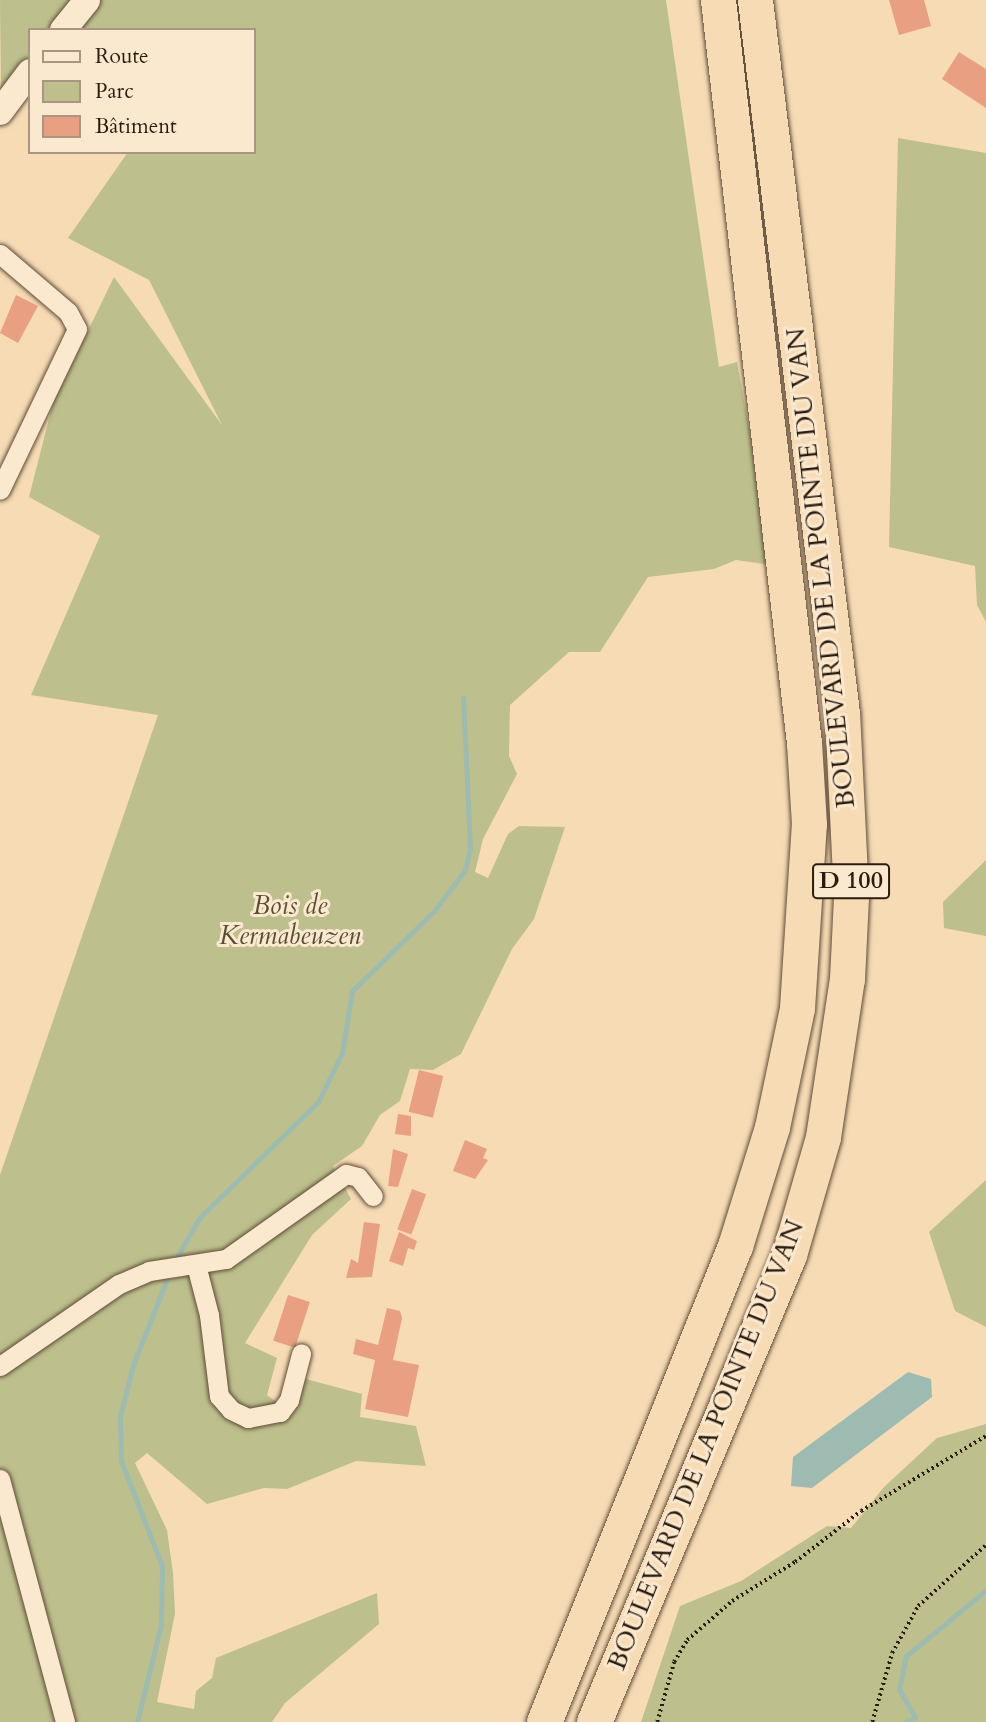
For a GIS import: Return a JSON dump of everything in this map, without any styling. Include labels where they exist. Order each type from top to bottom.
[{"type":"highway","name":"BOULEVARD DE LA POINTE DU VAN","points":[[544,1722],[735,1245],[772,1128],[797,1008],[809,824],[804,743],[718,0]]},
{"type":"highway","name":"BOULEVARD DE LA POINTE DU VAN","points":[[594,1722],[789,1255],[823,1137],[847,979],[851,896],[842,713],[755,0]]},
{"type":"main road","points":[[65,28],[87,0]]},
{"type":"main road","points":[[0,112],[28,75]]},
{"type":"street","points":[[0,254],[68,312],[76,329],[0,490]]},
{"type":"street","points":[[0,1366],[119,1284],[236,1253],[346,1174],[358,1177],[373,1196]]},
{"type":"street","points":[[180,1266],[209,1315],[219,1396],[231,1410],[248,1419],[280,1412],[289,1400],[301,1354]]},
{"type":"street","points":[[0,1479],[65,1722]]},
{"type":"path","points":[[657,1722],[674,1662],[687,1640],[732,1601],[795,1562],[861,1511],[986,1436]]},
{"type":"path","points":[[872,1722],[892,1653],[918,1606],[986,1545]]},
{"type":"green space","name":"Bois de Kermabeuzen","points":[[0,0],[666,0],[719,367],[737,362],[769,537],[772,565],[736,560],[714,569],[648,577],[600,652],[569,652],[510,705],[509,756],[517,774],[483,839],[475,872],[488,878],[508,834],[519,826],[565,827],[534,919],[512,949],[461,1054],[433,1070],[410,1069],[400,1101],[380,1115],[362,1146],[333,1166],[351,1199],[312,1235],[245,1343],[277,1358],[267,1395],[287,1410],[306,1379],[362,1394],[360,1417],[416,1426],[426,1466],[356,1461],[287,1489],[264,1488],[207,1504],[147,1453],[135,1463],[167,1530],[173,1573],[175,1614],[157,1702],[194,1709],[196,1691],[212,1678],[216,1658],[377,1593],[379,1624],[285,1703],[272,1722],[0,1722],[0,1175],[158,715],[31,695],[100,536],[29,497],[53,403],[114,277],[222,425],[149,280],[68,238],[127,154],[256,154],[256,28],[28,28],[28,91],[1,90]]},
{"type":"green space","points":[[898,138],[986,153],[986,622],[977,605],[975,566],[889,547]]},
{"type":"green space","points":[[986,860],[986,936],[944,928],[943,902]]},
{"type":"green space","points":[[986,1180],[986,1327],[955,1311],[929,1232]]},
{"type":"green space","points":[[986,1424],[986,1722],[641,1722],[680,1606],[741,1581],[827,1526],[851,1528],[884,1487],[937,1438]]},
{"type":"water","points":[[908,1372],[931,1379],[932,1397],[812,1488],[791,1486],[793,1457]]},
{"type":"building","points":[[889,0],[924,0],[931,26],[899,35]]},
{"type":"building","points":[[959,52],[986,69],[986,108],[942,79]]},
{"type":"building","points":[[16,295],[38,306],[18,343],[0,333]]},
{"type":"building","points":[[419,1070],[443,1076],[433,1118],[409,1112]]},
{"type":"building","points":[[398,1114],[411,1116],[411,1136],[395,1134]]},
{"type":"building","points":[[465,1140],[487,1149],[483,1158],[488,1160],[475,1179],[453,1171]]},
{"type":"building","points":[[393,1149],[408,1154],[398,1187],[388,1186]]},
{"type":"building","points":[[412,1189],[426,1194],[411,1235],[397,1229]]},
{"type":"building","points":[[364,1222],[380,1224],[372,1277],[346,1278],[351,1259],[358,1263]]},
{"type":"building","points":[[399,1232],[417,1241],[414,1250],[408,1248],[403,1266],[389,1261]]},
{"type":"building","points":[[288,1295],[310,1302],[295,1348],[273,1341]]},
{"type":"building","points":[[387,1308],[400,1311],[402,1318],[393,1360],[419,1365],[408,1417],[365,1409],[375,1360],[353,1354],[356,1339],[378,1345]]},
{"type":"waterway","points":[[174,1262],[200,1217],[318,1102],[342,1053],[352,991],[435,910],[465,870],[470,849],[463,697]]},
{"type":"waterway","points":[[137,1722],[161,1624],[162,1566],[121,1461],[120,1416],[133,1365],[170,1271]]},
{"type":"waterway","points":[[906,1722],[915,1717],[899,1689],[906,1656],[986,1590]]}]
